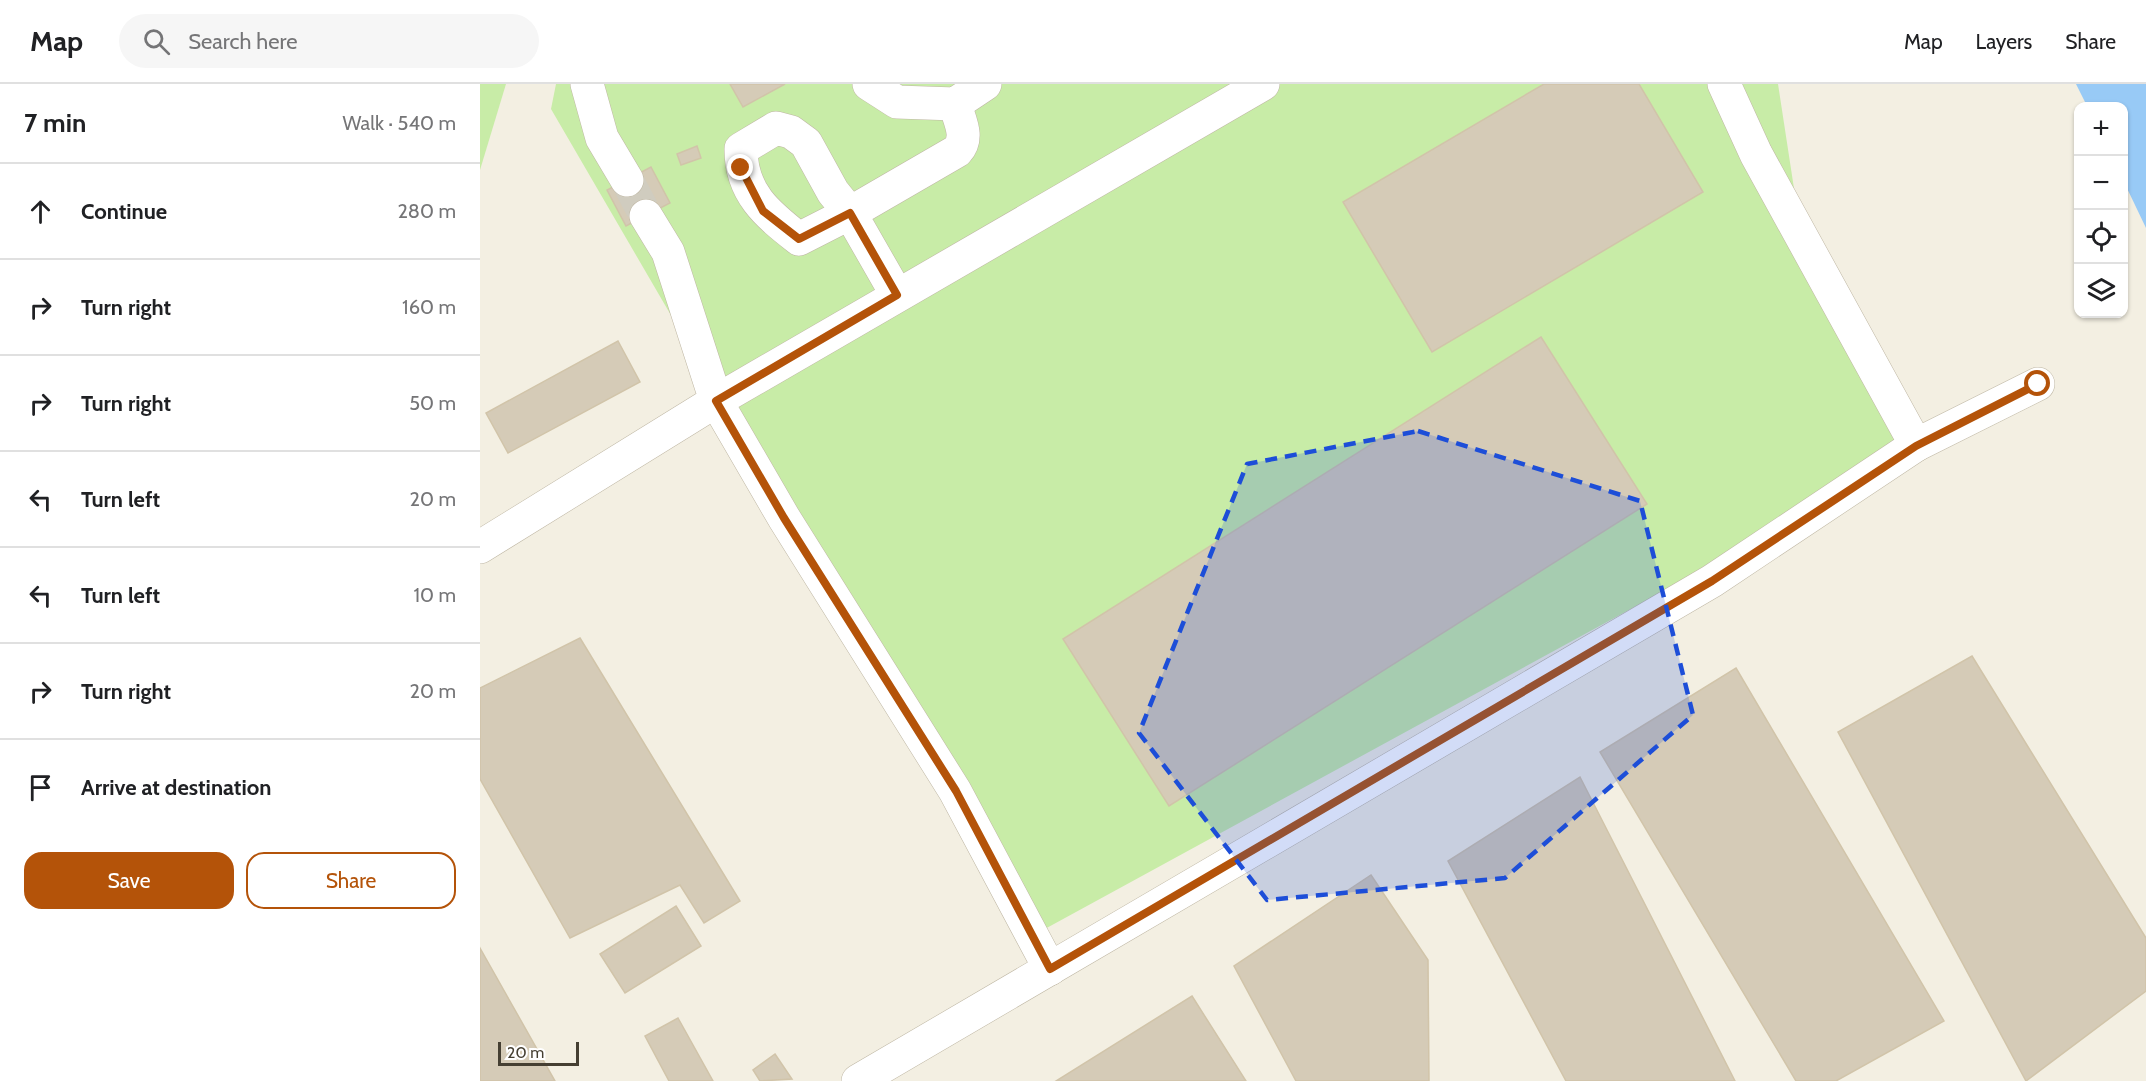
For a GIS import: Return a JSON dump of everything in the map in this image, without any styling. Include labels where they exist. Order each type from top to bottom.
[{"type":"street","points":[[587,84],[602,138],[627,180]]},
{"type":"street","points":[[869,84],[897,102],[955,104],[985,84]]},
{"type":"street","points":[[480,547],[716,401],[1263,84]]},
{"type":"street","points":[[1724,84],[1756,154],[1916,446]]},
{"type":"street","points":[[897,295],[850,213],[957,151],[962,145],[964,136],[955,104]]},
{"type":"street","points":[[646,216],[668,252],[716,401],[784,518],[956,791],[1050,969]]},
{"type":"street","points":[[858,1081],[1712,581],[1916,446],[2038,384]]},
{"type":"highlighted area","points":[[1418,431],[1640,501],[1693,715],[1505,878],[1267,900],[1139,733],[1247,464]]},
{"type":"green space","points":[[480,84],[506,84],[480,170]]},
{"type":"green space","points":[[556,84],[1778,84],[1795,195],[1931,445],[1032,936],[551,109]]},
{"type":"water","points":[[2076,84],[2146,84],[2146,228],[2128,190],[2128,102],[2085,102]]},
{"type":"building","points":[[730,84],[785,84],[743,107]]},
{"type":"building","points":[[1544,84],[1639,84],[1703,192],[1432,352],[1343,202]]},
{"type":"building","points":[[697,146],[701,158],[681,165],[677,154]]},
{"type":"building","points":[[651,167],[670,203],[626,226],[607,190]]},
{"type":"building","points":[[1541,337],[1647,504],[1169,806],[1063,639]]},
{"type":"building","points":[[618,341],[640,382],[508,453],[486,413]]},
{"type":"building","points":[[580,638],[740,901],[704,923],[680,885],[570,938],[480,779],[480,688]]},
{"type":"building","points":[[1972,656],[2146,938],[2146,991],[2026,1081],[1838,732]]},
{"type":"building","points":[[1736,668],[1944,1021],[1836,1081],[1796,1081],[1600,752]]},
{"type":"building","points":[[1580,777],[1735,1081],[1566,1081],[1448,861]]},
{"type":"building","points":[[1371,875],[1428,960],[1429,1081],[1296,1081],[1234,966]]},
{"type":"building","points":[[676,906],[701,946],[625,993],[600,954]]},
{"type":"building","points":[[480,948],[555,1081],[480,1081]]},
{"type":"building","points":[[1192,996],[1246,1081],[1056,1081]]},
{"type":"building","points":[[678,1018],[713,1081],[669,1081],[645,1036]]},
{"type":"building","points":[[775,1054],[792,1079],[760,1081],[753,1070]]},
{"type":"tunnel","points":[[627,180],[646,216]]},
{"type":"route","points":[[741,168],[763,211],[799,239],[850,213],[897,295],[716,401],[784,518],[956,791],[1050,969],[1712,581],[1916,446],[2038,384]]}]
